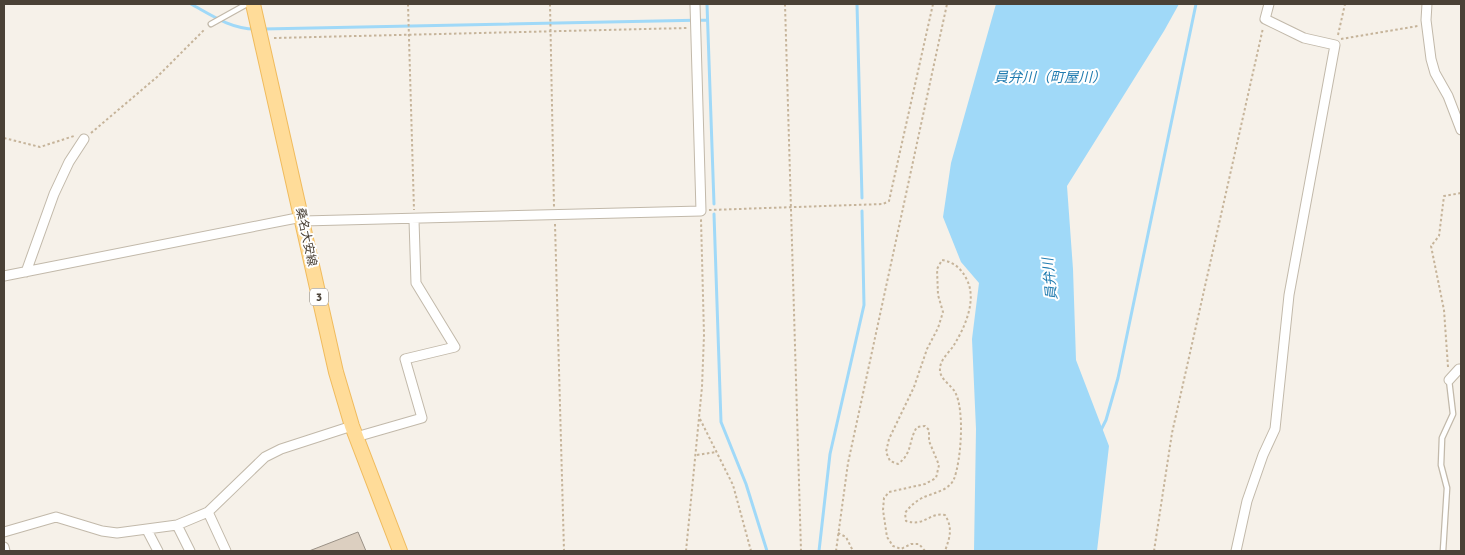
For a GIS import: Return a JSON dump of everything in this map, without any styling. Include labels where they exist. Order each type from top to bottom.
[{"type":"main road","name":"桑名大安線","points":[[253,4],[336,372],[354,432],[400,551]]},
{"type":"street","points":[[1236,551],[1247,501],[1262,455],[1275,429],[1289,295],[1335,45],[1304,38],[1265,20],[1269,4]]},
{"type":"street","points":[[1427,4],[1431,59],[1435,73],[1448,96],[1461,130]]},
{"type":"street","points":[[4,276],[302,219],[414,220],[701,211],[695,8]]},
{"type":"street","points":[[26,272],[54,194],[69,162],[84,139]]},
{"type":"street","points":[[4,532],[56,517],[102,531],[117,533],[177,525],[208,512],[265,457],[281,449],[422,418],[405,359],[455,347],[416,283],[414,220]]},
{"type":"street","points":[[1449,380],[1461,369]]},
{"type":"street","points":[[208,512],[226,551]]},
{"type":"street","points":[[177,525],[190,551]]},
{"type":"street","points":[[147,530],[158,551]]},
{"type":"street","points":[[4,547],[5,551]]},
{"type":"lane","points":[[211,24],[247,4]]},
{"type":"lane","points":[[1443,551],[1447,488],[1441,465],[1442,438],[1453,414],[1449,380]]},
{"type":"path","points":[[408,4],[414,220]]},
{"type":"path","points":[[550,4],[564,551]]},
{"type":"path","points":[[785,4],[801,551]]},
{"type":"path","points":[[686,551],[700,418],[704,335],[701,211],[883,204],[889,201],[933,4]]},
{"type":"path","points":[[836,551],[848,463],[947,4]]},
{"type":"path","points":[[1345,4],[1337,40],[1427,24]]},
{"type":"path","points":[[1154,551],[1172,433],[1265,20]]},
{"type":"path","points":[[4,138],[40,147],[76,135],[84,139],[157,77],[198,34],[211,24]]},
{"type":"path","points":[[261,37],[696,27]]},
{"type":"path","points":[[1449,380],[1444,310],[1431,246],[1438,236],[1444,196],[1461,193]]},
{"type":"path","points":[[925,551],[919,544],[911,544],[901,549],[893,546],[887,537],[883,510],[884,498],[889,492],[925,484],[936,478],[939,465],[929,441],[929,430],[925,426],[917,427],[912,434],[906,458],[898,464],[890,461],[886,452],[889,439],[914,387],[927,349],[938,328],[943,312],[938,295],[937,269],[942,260],[951,262],[964,273],[971,288],[971,302],[966,320],[954,344],[942,361],[940,371],[943,380],[957,394],[960,412],[960,442],[956,472],[953,482],[943,490],[910,505],[905,513],[906,520],[913,523],[922,522],[939,514],[945,515],[950,523],[951,532],[946,551]]},
{"type":"path","points":[[700,418],[733,485],[751,551]]},
{"type":"path","points":[[696,456],[716,452]]},
{"type":"path","points":[[838,533],[846,537],[853,551]]},
{"type":"water","name":"員弁川（町屋川）","points":[[996,4],[1179,4],[1067,186],[1073,269],[1076,360],[1109,446],[1097,551],[974,551],[976,429],[972,339],[979,283],[961,262],[943,217],[951,163]]},
{"type":"building","points":[[358,532],[366,551],[309,551]]},
{"type":"waterway","points":[[191,4],[229,24],[255,29]]},
{"type":"waterway","points":[[707,4],[714,204]]},
{"type":"waterway","points":[[857,4],[862,198]]},
{"type":"waterway","points":[[1101,430],[1106,420],[1118,378],[1196,4]]},
{"type":"waterway","points":[[263,29],[707,20]]},
{"type":"waterway","points":[[819,551],[830,454],[864,305],[862,211]]},
{"type":"waterway","points":[[714,214],[721,422],[746,484],[767,551]]},
{"type":"water label","name":"員弁川","points":[[1050,279]]}]
